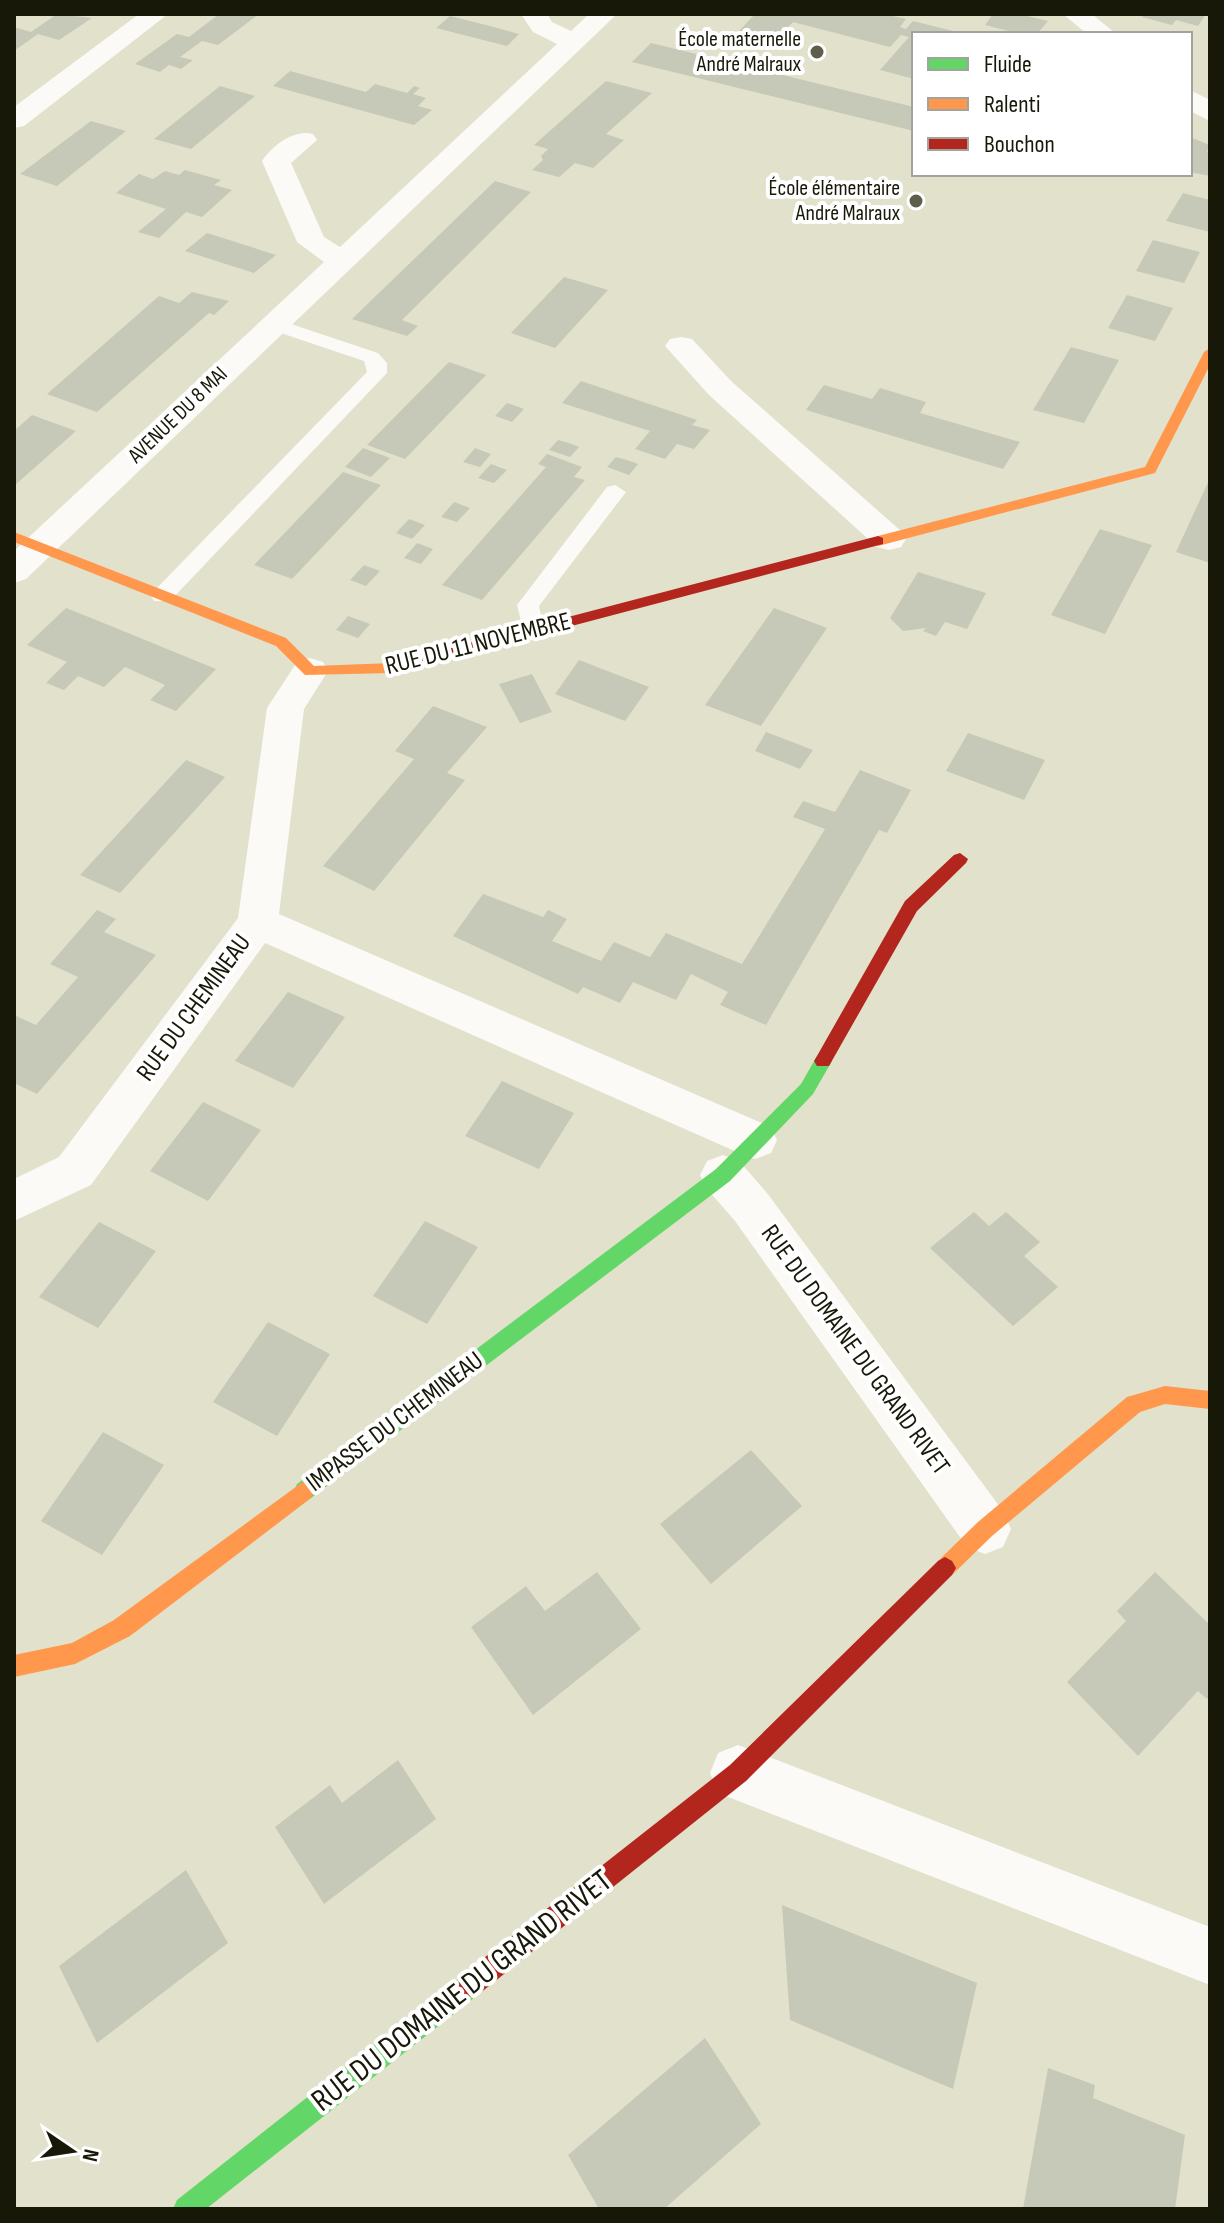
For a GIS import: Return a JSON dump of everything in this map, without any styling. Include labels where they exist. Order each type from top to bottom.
[{"type":"street","points":[[14,120],[155,14]]},
{"type":"street","points":[[534,14],[542,27],[573,42]]},
{"type":"street","name":"AVENUE DU 8 MAI","points":[[14,571],[27,542],[273,324],[604,14]]},
{"type":"street","points":[[1076,14],[1100,32]]},
{"type":"street","points":[[1192,100],[1210,113]]},
{"type":"street","points":[[303,140],[276,161],[312,242],[341,260]]},
{"type":"street","points":[[681,346],[720,388],[889,539]]},
{"type":"street","name":"RUE DU 11 NOVEMBRE","points":[[310,671],[392,668],[1150,470],[1210,352]]},
{"type":"street","points":[[27,542],[281,642],[310,671]]},
{"type":"street","name":"RUE DU CHEMINEAU","points":[[14,1201],[75,1171],[258,922],[286,708],[310,671]]},
{"type":"street","name":"IMPASSE DU CHEMINEAU","points":[[14,1666],[75,1653],[122,1628],[723,1175],[807,1089],[911,906],[960,859]]},
{"type":"street","points":[[258,922],[755,1140]]},
{"type":"street","name":"RUE DU DOMAINE DU GRAND RIVET","points":[[723,1175],[751,1207],[985,1529]]},
{"type":"street","name":"RUE DU DOMAINE DU GRAND RIVET","points":[[186,2209],[738,1773],[985,1529],[1134,1404],[1165,1395],[1210,1400]]},
{"type":"street","points":[[738,1773],[1210,1956]]},
{"type":"lane","points":[[162,596],[377,373],[377,363],[371,357],[273,324]]},
{"type":"lane","points":[[533,631],[528,605],[615,492]]},
{"type":"building","points":[[57,14],[92,18],[59,40],[38,34],[14,51],[14,27],[31,32]]},
{"type":"building","points":[[219,14],[259,14],[218,45],[202,41],[180,57],[193,60],[181,69],[169,65],[160,72],[135,64],[177,34],[189,37]]},
{"type":"building","points":[[755,14],[884,14],[906,19],[900,27],[906,29],[913,21],[957,32],[912,32],[912,78],[880,70],[909,37],[901,35],[890,47],[793,22],[775,41],[738,32]]},
{"type":"building","points":[[993,14],[1019,14],[1048,21],[1039,32],[1012,32],[985,25]]},
{"type":"building","points":[[1145,14],[1206,14],[1198,26],[1176,20],[1172,25],[1142,17]]},
{"type":"building","points":[[450,16],[519,34],[507,46],[436,28]]},
{"type":"building","points":[[651,43],[912,107],[912,131],[632,62]]},
{"type":"building","points":[[290,71],[366,92],[375,84],[407,93],[414,86],[420,88],[413,94],[426,98],[418,106],[432,110],[414,125],[273,86]]},
{"type":"building","points":[[606,81],[652,93],[606,134],[624,140],[593,168],[575,163],[559,177],[532,170],[543,160],[541,156],[548,149],[534,145]]},
{"type":"building","points":[[220,86],[255,96],[191,149],[154,139]]},
{"type":"building","points":[[91,121],[126,131],[57,186],[20,174]]},
{"type":"building","points":[[1192,138],[1210,145],[1207,152],[1210,153],[1210,176],[1192,172]]},
{"type":"building","points":[[185,170],[221,180],[214,185],[232,190],[202,217],[186,212],[159,238],[138,232],[166,209],[116,193],[139,174],[153,179],[165,171],[179,175]]},
{"type":"building","points":[[495,181],[531,192],[402,320],[418,326],[407,336],[352,319]]},
{"type":"building","points":[[1183,193],[1210,200],[1210,232],[1166,221]]},
{"type":"building","points":[[207,233],[276,255],[254,273],[185,251]]},
{"type":"building","points":[[1153,240],[1200,252],[1184,283],[1136,271]]},
{"type":"building","points":[[564,277],[608,290],[555,348],[511,333]]},
{"type":"building","points":[[192,292],[229,301],[214,315],[209,313],[97,412],[47,394],[159,296],[179,303]]},
{"type":"building","points":[[1127,295],[1173,308],[1155,341],[1108,328]]},
{"type":"building","points":[[1071,347],[1119,360],[1084,423],[1033,410]]},
{"type":"building","points":[[449,362],[486,375],[405,459],[367,445]]},
{"type":"building","points":[[581,381],[697,420],[692,425],[710,430],[694,449],[677,444],[665,459],[635,449],[650,431],[562,403]]},
{"type":"building","points":[[824,385],[872,399],[880,388],[926,402],[920,413],[1020,442],[1003,469],[806,410]]},
{"type":"building","points":[[507,403],[524,409],[512,422],[495,416]]},
{"type":"building","points":[[32,415],[76,431],[14,486],[14,431]]},
{"type":"building","points":[[558,440],[579,447],[570,457],[549,450]]},
{"type":"building","points":[[363,448],[390,458],[371,477],[345,467]]},
{"type":"building","points":[[475,448],[491,454],[480,467],[463,462]]},
{"type":"building","points":[[547,454],[582,467],[574,477],[585,480],[482,600],[442,585],[546,467],[538,464]]},
{"type":"building","points":[[616,457],[638,464],[629,475],[607,467]]},
{"type":"building","points":[[491,464],[507,470],[494,483],[478,478]]},
{"type":"building","points":[[343,472],[381,485],[292,579],[254,565]]},
{"type":"building","points":[[1210,478],[1210,563],[1176,552]]},
{"type":"building","points":[[454,502],[470,508],[457,522],[441,517]]},
{"type":"building","points":[[409,519],[425,525],[412,539],[396,533]]},
{"type":"building","points":[[1100,529],[1152,545],[1105,634],[1051,615]]},
{"type":"building","points":[[417,543],[433,549],[421,564],[404,558]]},
{"type":"building","points":[[364,565],[380,571],[366,586],[350,580]]},
{"type":"building","points":[[918,572],[986,593],[967,629],[945,622],[936,636],[923,631],[926,628],[903,631],[890,618]]},
{"type":"building","points":[[66,608],[216,669],[176,711],[150,700],[165,685],[125,667],[104,687],[78,676],[64,690],[46,683],[67,662],[27,645]]},
{"type":"building","points":[[774,608],[827,628],[761,726],[705,705]]},
{"type":"building","points":[[348,616],[370,624],[358,638],[336,630]]},
{"type":"building","points":[[579,660],[649,687],[625,721],[555,694]]},
{"type":"building","points":[[532,674],[552,712],[520,723],[499,684]]},
{"type":"building","points":[[433,706],[487,727],[447,773],[465,780],[374,891],[323,866],[414,759],[395,751]]},
{"type":"building","points":[[766,732],[813,750],[800,769],[755,751]]},
{"type":"building","points":[[968,733],[1045,760],[1024,800],[946,771]]},
{"type":"building","points":[[186,760],[225,777],[120,893],[80,875]]},
{"type":"building","points":[[860,770],[911,790],[887,833],[879,830],[766,1025],[720,1005],[728,992],[691,974],[676,1000],[633,982],[620,1003],[583,987],[578,994],[453,936],[483,894],[543,917],[548,910],[567,919],[552,941],[601,961],[614,942],[650,957],[666,933],[742,964],[825,829],[793,817],[803,801],[835,812]]},
{"type":"building","points":[[97,910],[116,919],[104,932],[156,955],[37,1094],[14,1083],[14,1015],[36,1025],[78,977],[50,964]]},
{"type":"building","points":[[288,992],[345,1017],[293,1088],[235,1061]]},
{"type":"building","points":[[502,1081],[574,1113],[539,1169],[465,1136]]},
{"type":"building","points":[[203,1102],[261,1130],[208,1201],[150,1171]]},
{"type":"building","points":[[974,1212],[989,1226],[1006,1212],[1040,1242],[1024,1256],[1058,1287],[1013,1326],[930,1248]]},
{"type":"building","points":[[425,1221],[478,1247],[427,1324],[373,1296]]},
{"type":"building","points":[[99,1222],[156,1251],[98,1328],[39,1297]]},
{"type":"building","points":[[268,1322],[330,1354],[277,1436],[213,1402]]},
{"type":"building","points":[[103,1432],[164,1465],[102,1555],[41,1521]]},
{"type":"building","points":[[751,1450],[802,1506],[711,1584],[660,1524]]},
{"type":"building","points":[[597,1572],[641,1629],[533,1715],[471,1627],[526,1586],[545,1611]]},
{"type":"building","points":[[1155,1572],[1210,1625],[1210,1696],[1207,1699],[1198,1691],[1138,1756],[1067,1682],[1126,1621],[1117,1611]]},
{"type":"building","points":[[398,1760],[436,1819],[324,1904],[275,1827],[330,1785],[342,1803]]},
{"type":"building","points":[[186,1870],[228,1943],[97,2043],[59,1966]]},
{"type":"building","points":[[782,1905],[977,1983],[953,2089],[790,2020]]},
{"type":"building","points":[[705,2038],[761,2124],[664,2209],[599,2209],[568,2155]]},
{"type":"building","points":[[1048,2068],[1095,2085],[1093,2098],[1185,2135],[1175,2209],[1023,2209]]},
{"type":"traffic: fast","points":[[304,1491],[723,1175],[807,1089],[823,1061]]},
{"type":"traffic: fast","points":[[186,2209],[470,1985]]},
{"type":"traffic: slow","points":[[878,541],[1150,470],[1210,352]]},
{"type":"traffic: slow","points":[[14,537],[281,642],[310,671],[392,668],[427,659]]},
{"type":"traffic: slow","points":[[945,1568],[985,1529],[1134,1404],[1165,1395],[1210,1400]]},
{"type":"traffic: slow","points":[[14,1666],[75,1653],[122,1628],[304,1491]]},
{"type":"traffic: jam","points":[[427,659],[878,541]]},
{"type":"traffic: jam","points":[[823,1061],[911,906],[960,859]]},
{"type":"traffic: jam","points":[[470,1985],[738,1773],[945,1568]]},
{"type":"place","name":"École maternelle André Malraux","points":[[817,52]]},
{"type":"place","name":"École élémentaire André Malraux","points":[[916,201]]}]
